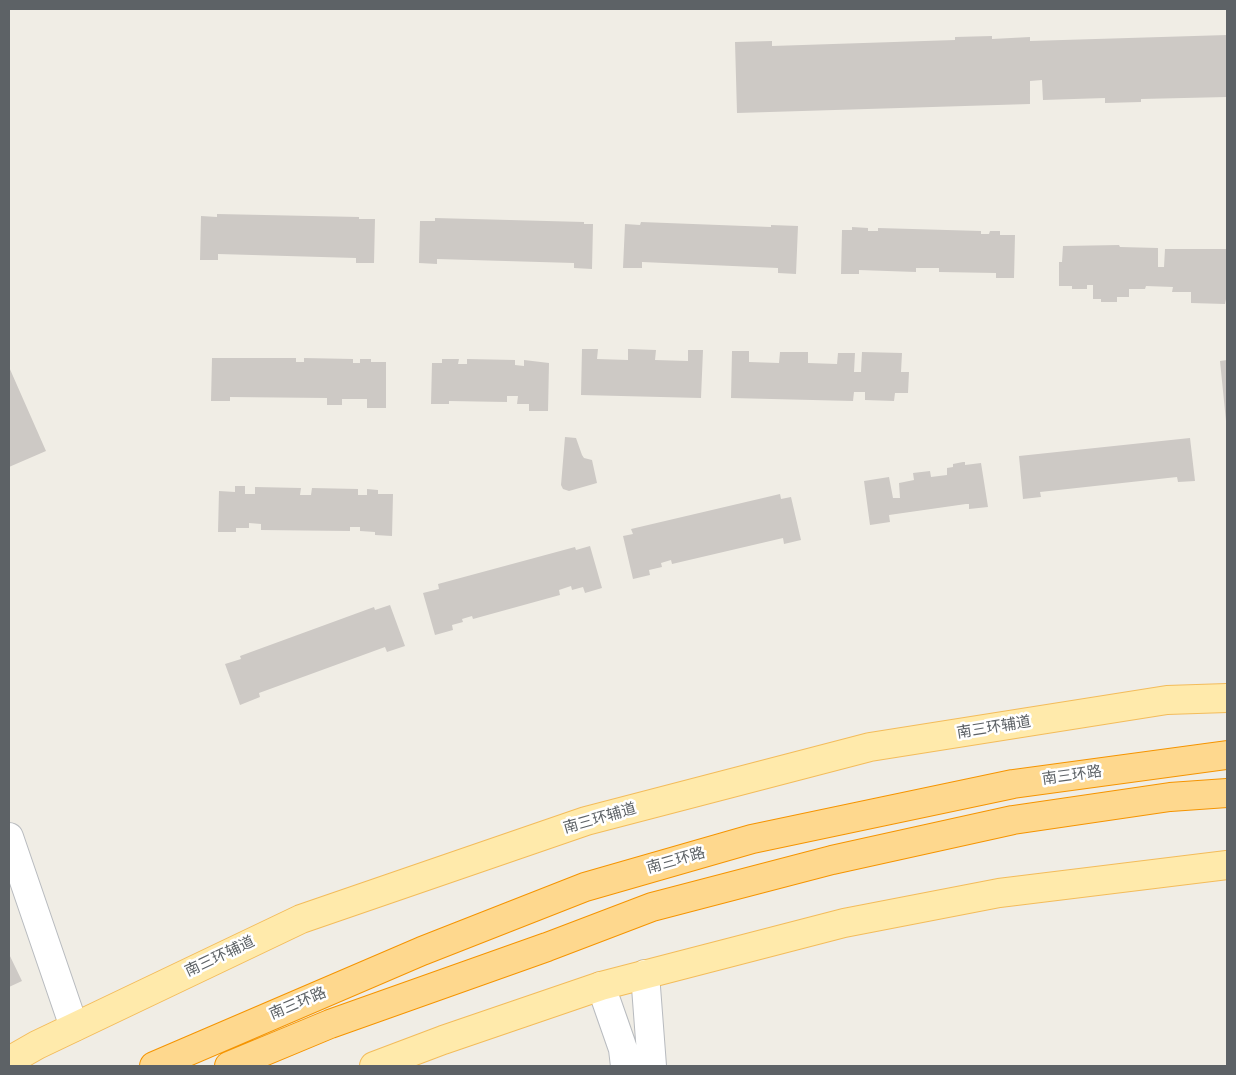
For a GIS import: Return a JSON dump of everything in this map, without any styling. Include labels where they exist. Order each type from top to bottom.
[{"type":"highway","name":"南三环路","points":[[154,1066],[422,951],[585,887],[752,839],[1013,784],[1227,755]]},
{"type":"highway","name":"南三环路","points":[[229,1066],[330,1024],[547,947],[652,907],[832,860],[1013,820],[1170,796],[1227,793]]},
{"type":"main road","name":"南三环辅道","points":[[9,1061],[74,1027],[301,919],[586,821],[870,747],[1167,700],[1227,698]]},
{"type":"main road","points":[[374,1066],[443,1040],[601,986],[844,923],[999,893],[1227,865]]},
{"type":"street","points":[[9,837],[74,1027]]},
{"type":"street","points":[[645,974],[652,1066]]},
{"type":"street","points":[[601,986],[623,1049],[626,1066]]},
{"type":"building","points":[[1227,35],[1227,97],[1141,99],[1141,102],[1105,103],[1105,98],[1043,100],[1042,80],[1030,81],[1030,104],[737,113],[735,42],[772,41],[772,46],[955,40],[955,37],[992,36],[992,39],[1030,37],[1030,41]]},
{"type":"building","points":[[217,214],[375,219],[374,263],[356,263],[356,258],[218,254],[218,260],[200,260],[201,216],[217,217]]},
{"type":"building","points":[[435,218],[584,222],[584,224],[593,224],[592,269],[574,268],[574,263],[437,259],[437,264],[419,263],[420,221],[435,221]]},
{"type":"building","points":[[641,222],[771,227],[771,225],[798,226],[796,274],[778,273],[778,268],[642,262],[642,268],[623,268],[625,224],[640,225]]},
{"type":"building","points":[[852,227],[868,228],[868,231],[878,231],[878,228],[981,231],[981,234],[989,234],[990,231],[1000,231],[1000,235],[1015,235],[1014,278],[996,278],[996,273],[939,272],[939,268],[916,268],[916,272],[859,270],[859,274],[841,274],[842,230],[852,230]]},
{"type":"building","points":[[1119,245],[1120,247],[1158,248],[1158,267],[1164,267],[1165,249],[1227,249],[1227,294],[1225,304],[1191,303],[1191,292],[1172,292],[1173,287],[1146,286],[1145,289],[1129,289],[1129,297],[1117,297],[1117,302],[1101,302],[1101,299],[1093,299],[1093,285],[1087,285],[1087,289],[1072,289],[1072,286],[1059,286],[1059,262],[1062,262],[1063,246]]},
{"type":"building","points":[[582,349],[598,349],[597,359],[628,360],[628,349],[656,350],[655,360],[688,361],[688,350],[703,350],[701,398],[581,395]]},
{"type":"building","points":[[732,351],[749,351],[749,362],[779,363],[780,352],[808,352],[808,363],[837,364],[838,353],[855,353],[854,372],[861,372],[862,352],[902,353],[901,372],[909,372],[908,393],[895,393],[894,401],[865,400],[865,392],[854,392],[853,401],[731,398]]},
{"type":"building","points":[[212,358],[296,358],[296,362],[304,362],[304,358],[353,359],[353,363],[360,363],[360,359],[371,359],[371,362],[386,362],[386,408],[367,408],[367,399],[342,399],[342,405],[327,405],[327,398],[230,397],[230,401],[211,401]]},
{"type":"building","points":[[442,359],[459,359],[458,364],[467,364],[467,359],[515,360],[515,365],[524,366],[524,360],[549,363],[548,411],[529,411],[529,404],[517,404],[518,396],[507,396],[507,402],[449,401],[449,404],[431,404],[432,363],[442,363]]},
{"type":"building","points":[[1227,360],[1227,421],[1226,421],[1220,361]]},
{"type":"building","points":[[9,367],[46,451],[9,467]]},
{"type":"building","points":[[565,437],[576,438],[584,458],[592,460],[597,483],[569,491],[563,489],[561,485]]},
{"type":"building","points":[[1190,438],[1195,481],[1178,482],[1177,477],[1040,492],[1041,497],[1023,499],[1019,456]]},
{"type":"building","points":[[965,462],[965,465],[981,463],[988,507],[969,509],[969,504],[966,504],[889,515],[890,522],[870,525],[864,481],[889,477],[893,498],[900,498],[899,483],[914,480],[913,473],[930,471],[931,477],[947,475],[947,468],[953,467],[953,464]]},
{"type":"building","points":[[235,486],[245,486],[245,494],[255,494],[255,487],[301,488],[300,495],[311,495],[312,488],[358,489],[358,495],[367,495],[367,489],[378,490],[378,494],[393,494],[392,536],[375,535],[375,532],[360,531],[360,527],[350,527],[350,531],[261,530],[261,524],[249,523],[249,528],[236,528],[236,532],[218,532],[219,491],[235,492]]},
{"type":"building","points":[[780,494],[781,499],[791,497],[801,540],[784,544],[783,538],[672,564],[671,560],[661,563],[662,567],[649,570],[650,575],[633,579],[623,536],[633,534],[631,529]]},
{"type":"building","points":[[590,546],[602,588],[585,593],[583,587],[572,590],[571,586],[559,590],[560,595],[473,619],[472,616],[462,619],[463,622],[452,625],[453,630],[435,635],[423,593],[439,589],[438,584],[575,547],[576,550]]},
{"type":"building","points":[[390,605],[405,646],[387,652],[385,647],[259,693],[260,697],[240,705],[225,664],[241,659],[240,656],[374,607],[375,610]]},
{"type":"building","points":[[9,954],[22,981],[9,987]]}]
